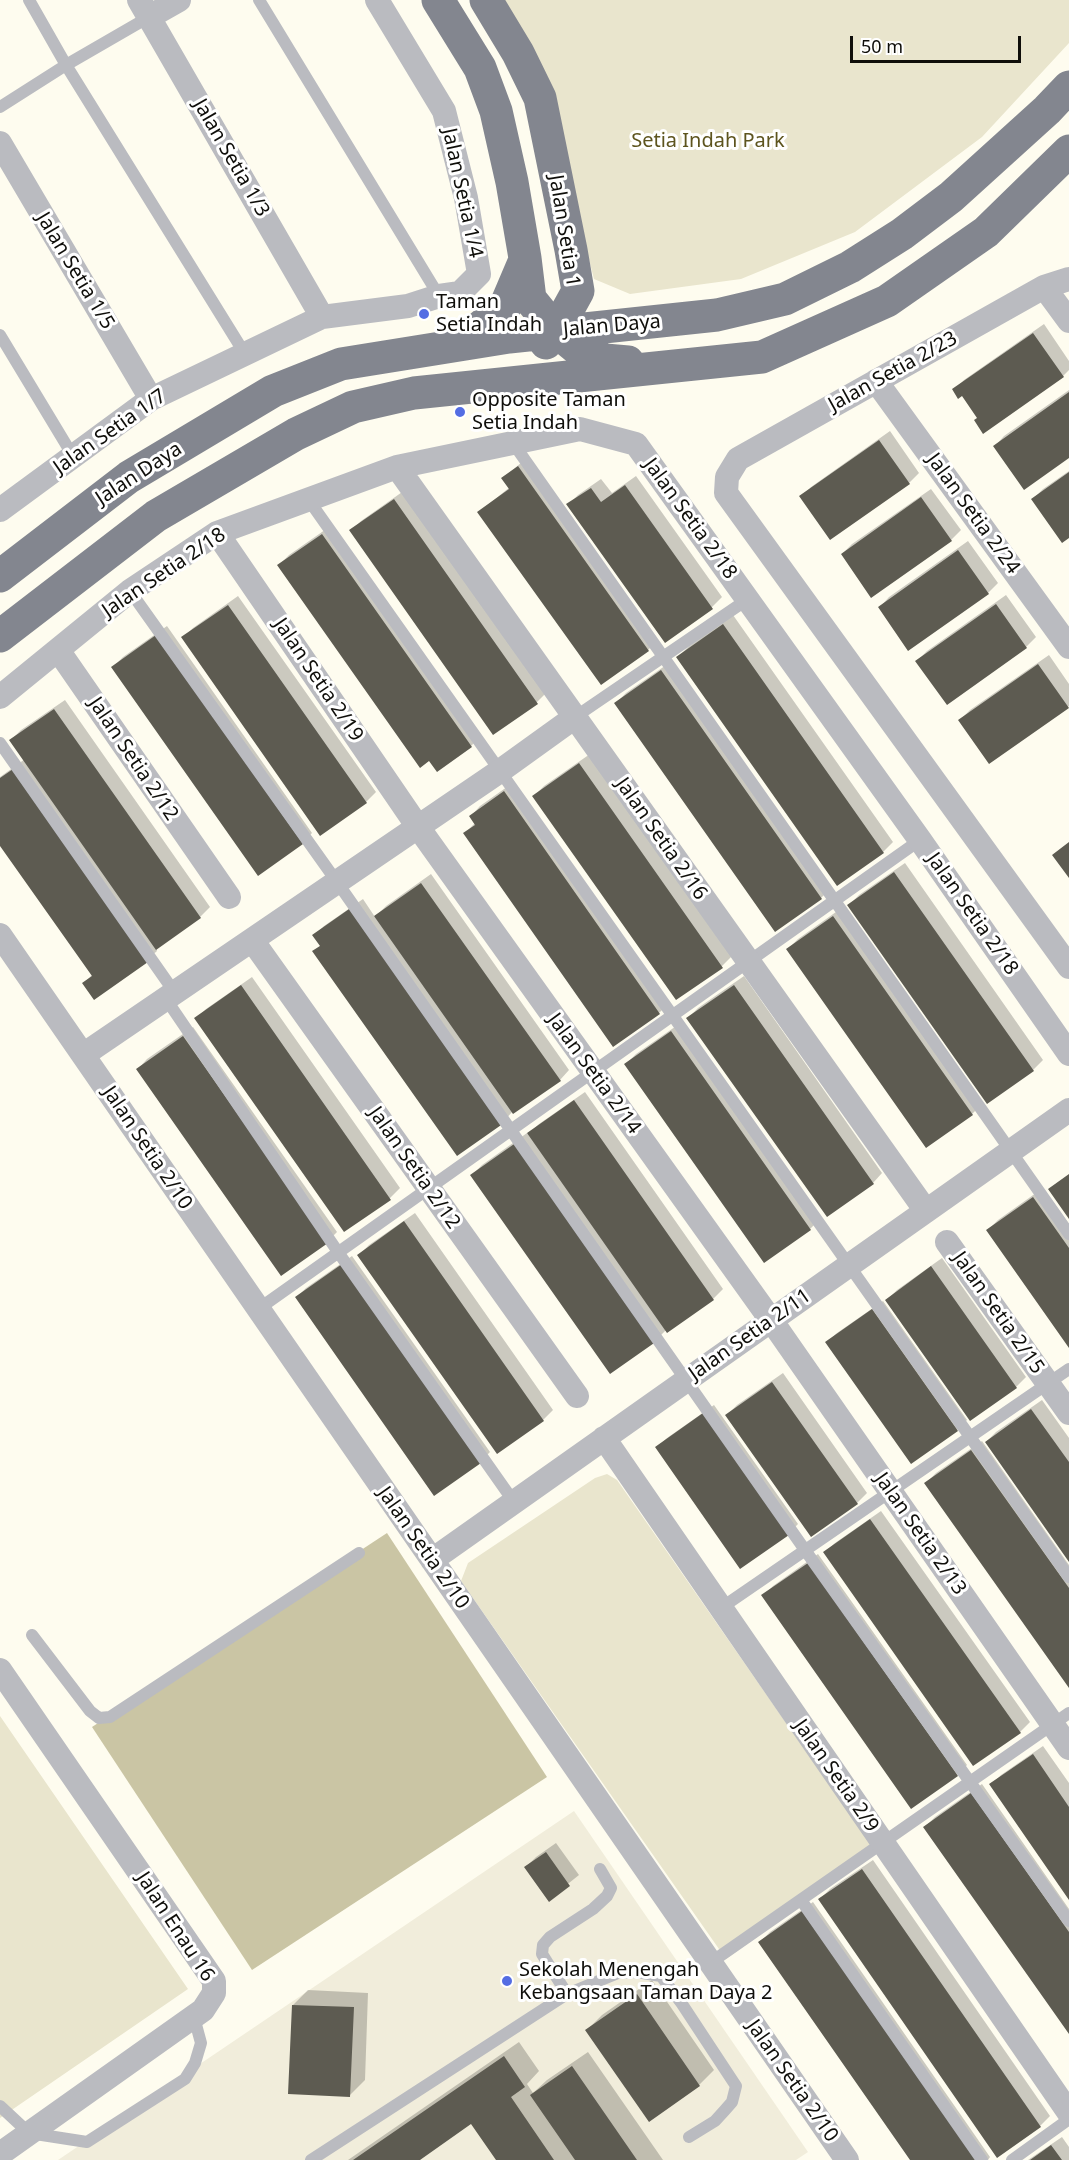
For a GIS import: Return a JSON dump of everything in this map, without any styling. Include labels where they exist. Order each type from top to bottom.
[{"type":"main road","points":[[438,0],[480,68],[496,111],[512,182],[530,300],[556,331],[579,350],[605,360],[681,366]]},
{"type":"main road","name":"Jalan Setia 1","points":[[414,393],[537,354],[556,331],[578,291],[540,98],[518,53],[486,0]]},
{"type":"main road","name":"Jalan Daya","points":[[0,576],[129,477],[273,391],[341,364],[556,331],[717,315],[785,299],[850,267],[902,234],[951,197],[1058,101],[1069,87]]},
{"type":"main road","points":[[0,636],[56,591],[166,510],[296,434],[352,407],[414,393],[762,357],[887,301],[986,232],[1069,151]]},
{"type":"main road","points":[[571,250],[581,287],[597,304],[616,313],[670,320]]},
{"type":"main road","points":[[455,347],[505,307],[525,258]]},
{"type":"street","points":[[144,8],[179,0]]},
{"type":"street","name":"Jalan Setia 1/4","points":[[322,317],[408,306],[439,296],[460,293],[479,274],[466,198],[444,111],[376,0]]},
{"type":"street","name":"Jalan Setia 1/3","points":[[144,8],[322,317]]},
{"type":"street","name":"Jalan Setia 1/5","points":[[0,143],[151,399]]},
{"type":"street","name":"Jalan Setia 2/23","points":[[1069,279],[1044,287],[738,459],[727,477],[726,493],[1069,968]]},
{"type":"street","points":[[1044,287],[1069,321]]},
{"type":"street","name":"Jalan Setia 1/7","points":[[0,510],[151,399],[322,317]]},
{"type":"street","name":"Jalan Setia 2/24","points":[[876,381],[1069,647]]},
{"type":"street","name":"Jalan Setia 2/18","points":[[0,697],[130,591],[218,533],[397,467],[580,429],[636,444],[920,840],[1069,1054]]},
{"type":"street","name":"Jalan Setia 2/16","points":[[397,467],[926,1211]]},
{"type":"street","name":"Jalan Setia 2/19","points":[[218,533],[418,827]]},
{"type":"street","name":"Jalan Setia 2/12","points":[[58,650],[229,897]]},
{"type":"street","points":[[83,1055],[500,771],[574,717]]},
{"type":"street","name":"Jalan Setia 2/14","points":[[418,827],[771,1320]]},
{"type":"street","name":"Jalan Setia 2/10","points":[[0,935],[257,1310],[847,2160]]},
{"type":"street","name":"Jalan Setia 2/12","points":[[252,940],[577,1396]]},
{"type":"street","name":"Jalan Setia 2/11","points":[[432,1560],[1069,1110]]},
{"type":"street","name":"Jalan Setia 2/15","points":[[947,1242],[1069,1413]]},
{"type":"street","name":"Jalan Setia 2/13","points":[[771,1320],[890,1491],[1061,1719],[1069,1748]]},
{"type":"street","name":"Jalan Setia 2/9","points":[[604,1438],[1069,2113]]},
{"type":"street","name":"Jalan Enau 16","points":[[0,1670],[214,1981],[214,1993],[203,2010],[14,2148]]},
{"type":"lane","points":[[28,0],[245,354]]},
{"type":"lane","points":[[259,0],[439,296]]},
{"type":"lane","points":[[0,107],[66,65],[144,8]]},
{"type":"lane","points":[[0,335],[73,456]]},
{"type":"lane","points":[[513,443],[1069,1234]]},
{"type":"lane","points":[[308,499],[1069,1577]]},
{"type":"lane","points":[[130,591],[805,1550],[1069,1920]]},
{"type":"lane","points":[[574,717],[748,599]]},
{"type":"lane","points":[[0,743],[338,1252],[514,1502]]},
{"type":"lane","points":[[257,1310],[920,840]]},
{"type":"lane","points":[[721,1608],[1069,1369]]},
{"type":"lane","points":[[32,1635],[90,1711],[99,1718],[110,1717],[359,1553]]},
{"type":"lane","points":[[710,1963],[1061,1719]]},
{"type":"lane","points":[[567,1994],[542,1954],[543,1945],[550,1937],[593,1909],[607,1896],[611,1888],[600,1869]]},
{"type":"lane","points":[[801,1900],[982,2160]]},
{"type":"lane","points":[[312,2160],[567,1994],[618,1973],[636,1972],[661,1976],[736,2086],[732,2102],[726,2110],[715,2121],[689,2137]]},
{"type":"lane","points":[[0,2106],[14,2148],[87,2142],[184,2079],[195,2063],[201,2043],[194,2017]]},
{"type":"lane","points":[[1012,2160],[1069,2119]]},
{"type":"shaded area","points":[[387,1533],[547,1777],[252,1970],[92,1727]]},
{"type":"shaded area","name":"Sekolah Menengah Kebangsaan Taman Daya 2","points":[[574,1811],[808,2152],[796,2160],[58,2160]]},
{"type":"green space","name":"Setia Indah Park","points":[[502,0],[1069,0],[1069,43],[982,137],[855,232],[741,279],[630,294],[594,279],[573,197]]},
{"type":"green space","points":[[607,1474],[617,1480],[876,1852],[726,1959],[461,1581],[468,1563],[595,1478]]},
{"type":"green space","points":[[0,1716],[188,1989],[0,2118]]},
{"type":"building","points":[[1033,333],[1064,377],[983,434],[974,420],[977,418],[962,396],[958,399],[952,389]]},
{"type":"building","points":[[1069,392],[1069,458],[1024,490],[993,446]]},
{"type":"building","points":[[879,440],[910,484],[830,540],[799,496]]},
{"type":"building","points":[[518,466],[649,651],[601,685],[477,512],[509,489],[501,478]]},
{"type":"building","points":[[1069,472],[1069,538],[1062,543],[1031,499]]},
{"type":"building","points":[[625,485],[713,609],[665,643],[566,504],[591,488],[601,502]]},
{"type":"building","points":[[921,497],[952,541],[871,598],[841,554]]},
{"type":"building","points":[[394,499],[538,704],[493,735],[349,530]]},
{"type":"building","points":[[322,534],[472,747],[437,772],[429,761],[420,768],[277,565]]},
{"type":"building","points":[[958,550],[989,594],[908,651],[878,607]]},
{"type":"building","points":[[996,604],[1027,648],[947,705],[915,661]]},
{"type":"building","points":[[228,605],[367,803],[320,836],[181,637]]},
{"type":"building","points":[[723,624],[884,853],[837,886],[676,657]]},
{"type":"building","points":[[156,635],[303,844],[258,876],[111,667]]},
{"type":"building","points":[[1038,664],[1069,708],[989,764],[958,720]]},
{"type":"building","points":[[661,670],[822,899],[775,932],[614,703]]},
{"type":"building","points":[[54,709],[201,918],[156,950],[9,740]]},
{"type":"building","points":[[579,763],[723,968],[676,1000],[532,796]]},
{"type":"building","points":[[13,769],[148,962],[94,1000],[82,983],[92,976],[0,846],[0,778]]},
{"type":"building","points":[[504,791],[660,1014],[613,1047],[463,833],[475,825],[469,816]]},
{"type":"building","points":[[1069,842],[1069,878],[1052,855]]},
{"type":"building","points":[[894,872],[1034,1071],[987,1104],[847,905]]},
{"type":"building","points":[[421,883],[561,1081],[513,1114],[374,916]]},
{"type":"building","points":[[352,907],[504,1123],[457,1156],[312,951],[320,946],[312,935]]},
{"type":"building","points":[[833,916],[973,1115],[926,1148],[786,949]]},
{"type":"building","points":[[241,985],[391,1200],[344,1232],[194,1018]]},
{"type":"building","points":[[734,985],[874,1184],[827,1217],[686,1018]]},
{"type":"building","points":[[671,1031],[811,1230],[764,1263],[624,1064]]},
{"type":"building","points":[[183,1036],[328,1243],[281,1276],[136,1069]]},
{"type":"building","points":[[574,1100],[714,1300],[667,1333],[527,1133]]},
{"type":"building","points":[[517,1142],[657,1341],[610,1374],[470,1175]]},
{"type":"building","points":[[1069,1174],[1069,1219],[1048,1189]]},
{"type":"building","points":[[1033,1197],[1069,1248],[1069,1348],[986,1230]]},
{"type":"building","points":[[404,1221],[544,1421],[497,1454],[357,1255]]},
{"type":"building","points":[[342,1264],[481,1463],[434,1496],[295,1297]]},
{"type":"building","points":[[931,1266],[1017,1388],[970,1421],[885,1300]]},
{"type":"building","points":[[872,1309],[958,1431],[911,1464],[825,1342]]},
{"type":"building","points":[[772,1382],[858,1504],[811,1537],[725,1415]]},
{"type":"building","points":[[1031,1409],[1069,1462],[1069,1562],[985,1442]]},
{"type":"building","points":[[703,1413],[789,1535],[740,1569],[655,1447]]},
{"type":"building","points":[[971,1450],[1069,1588],[1069,1688],[924,1483]]},
{"type":"building","points":[[870,1519],[1021,1733],[973,1766],[823,1552]]},
{"type":"building","points":[[808,1563],[958,1776],[911,1809],[761,1595]]},
{"type":"building","points":[[1033,1754],[1069,1807],[1069,1900],[989,1784]]},
{"type":"building","points":[[971,1793],[1069,1932],[1069,2034],[923,1827]]},
{"type":"building","points":[[546,1852],[570,1886],[549,1902],[524,1867]]},
{"type":"building","points":[[862,1869],[1041,2127],[997,2158],[818,1899]]},
{"type":"building","points":[[802,1911],[976,2160],[910,2160],[758,1942]]},
{"type":"building","points":[[637,1994],[700,2086],[649,2122],[585,2030]]},
{"type":"building","points":[[292,2005],[354,2007],[350,2097],[288,2094]]},
{"type":"building","points":[[504,2056],[525,2087],[511,2097],[554,2160],[496,2160],[471,2124],[420,2160],[353,2160]]},
{"type":"building","points":[[572,2066],[637,2160],[575,2160],[530,2095]]},
{"type":"building","points":[[1051,2145],[1062,2160],[1030,2160]]},
{"type":"place","name":"Taman Setia Indah","points":[[424,314]]},
{"type":"place","name":"Opposite Taman Setia Indah","points":[[460,412]]},
{"type":"place","name":"Sekolah Menengah Kebangsaan Taman Daya 2","points":[[507,1981]]}]
